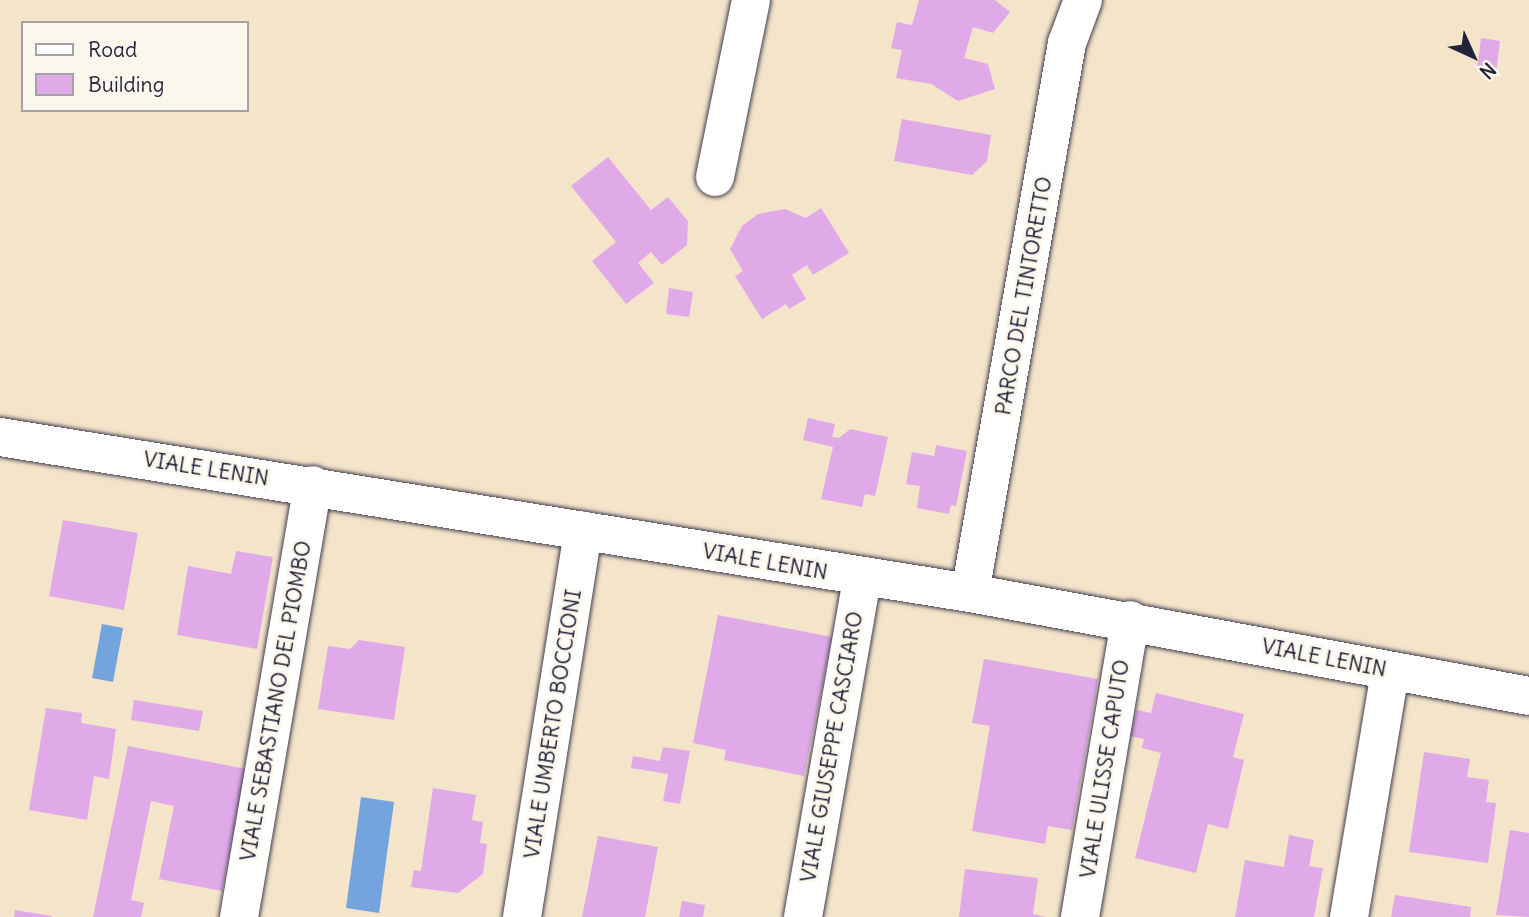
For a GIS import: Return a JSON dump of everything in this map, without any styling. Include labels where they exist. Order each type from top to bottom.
[{"type":"street","points":[[715,177],[751,0]]},
{"type":"street","name":"PARCO DEL TINTORETTO","points":[[970,593],[1067,43],[1083,0]]},
{"type":"street","name":"VIALE LENIN","points":[[0,437],[313,485],[862,578],[1130,620],[1529,696]]},
{"type":"street","name":"VIALE SEBASTIANO DEL PIOMBO","points":[[239,917],[313,485]]},
{"type":"street","name":"VIALE UMBERTO BOCCIONI","points":[[522,917],[583,531]]},
{"type":"street","name":"VIALE GIUSEPPE CASCIARO","points":[[803,917],[862,578]]},
{"type":"street","name":"VIALE ULISSE CAPUTO","points":[[1080,917],[1130,620]]},
{"type":"street","points":[[1349,917],[1390,671]]},
{"type":"water","points":[[102,624],[123,628],[113,682],[92,678]]},
{"type":"water","points":[[361,797],[394,802],[379,913],[346,908]]},
{"type":"building","points":[[919,0],[995,0],[1010,12],[993,33],[973,27],[964,58],[988,64],[995,89],[958,101],[931,84],[896,78],[902,50],[891,48],[897,22],[912,25]]},
{"type":"building","points":[[1481,38],[1500,41],[1496,73],[1477,71]]},
{"type":"building","points":[[902,119],[991,135],[987,161],[972,175],[894,161]]},
{"type":"building","points":[[608,157],[651,210],[668,197],[688,221],[687,245],[662,265],[651,252],[638,263],[654,283],[626,304],[592,261],[616,242],[571,186]]},
{"type":"building","points":[[821,208],[849,253],[813,275],[807,265],[792,275],[806,299],[789,309],[786,304],[762,319],[735,276],[743,271],[730,249],[742,226],[758,214],[785,209],[806,218]]},
{"type":"building","points":[[669,288],[693,292],[689,317],[666,314]]},
{"type":"building","points":[[808,418],[835,424],[832,437],[839,438],[850,429],[888,437],[875,496],[865,494],[862,507],[821,499],[833,447],[803,440]]},
{"type":"building","points":[[936,445],[967,451],[956,506],[951,505],[949,514],[917,508],[920,486],[906,484],[912,452],[934,456]]},
{"type":"building","points":[[63,520],[138,533],[124,610],[49,596]]},
{"type":"building","points":[[236,551],[273,557],[257,649],[177,635],[188,566],[231,574]]},
{"type":"building","points":[[718,615],[832,637],[804,776],[724,760],[726,750],[693,743]]},
{"type":"building","points":[[359,640],[405,647],[394,720],[318,709],[328,646],[350,649]]},
{"type":"building","points":[[984,659],[1098,679],[1072,830],[1048,826],[1045,844],[972,831],[990,726],[972,723]]},
{"type":"building","points":[[1156,693],[1244,714],[1233,757],[1244,760],[1228,829],[1208,824],[1196,873],[1135,858],[1161,753],[1142,748],[1144,739],[1130,736],[1137,710],[1151,713]]},
{"type":"building","points":[[134,700],[203,711],[199,731],[131,720]]},
{"type":"building","points":[[46,708],[82,713],[81,723],[116,729],[109,779],[94,776],[87,820],[29,810]]},
{"type":"building","points":[[128,746],[246,769],[222,891],[159,879],[174,806],[151,801],[131,900],[144,903],[141,917],[93,917]]},
{"type":"building","points":[[663,747],[690,751],[680,804],[663,801],[668,774],[631,768],[633,756],[660,761]]},
{"type":"building","points":[[1424,752],[1470,759],[1467,777],[1489,780],[1486,802],[1496,803],[1488,863],[1409,852]]},
{"type":"building","points":[[433,788],[476,795],[472,820],[483,822],[480,843],[487,844],[483,874],[458,893],[411,887],[414,870],[421,871]]},
{"type":"building","points":[[1510,830],[1529,833],[1529,917],[1496,915]]},
{"type":"building","points":[[1289,835],[1314,840],[1309,866],[1323,868],[1314,917],[1235,917],[1245,860],[1284,867]]},
{"type":"building","points":[[598,836],[658,847],[645,917],[582,917]]},
{"type":"building","points":[[965,869],[1038,878],[1033,914],[1046,917],[959,917]]},
{"type":"building","points":[[1395,895],[1471,907],[1470,917],[1391,917]]},
{"type":"building","points":[[682,901],[705,905],[703,917],[679,917]]},
{"type":"building","points":[[15,910],[52,916],[52,917],[14,917]]}]
